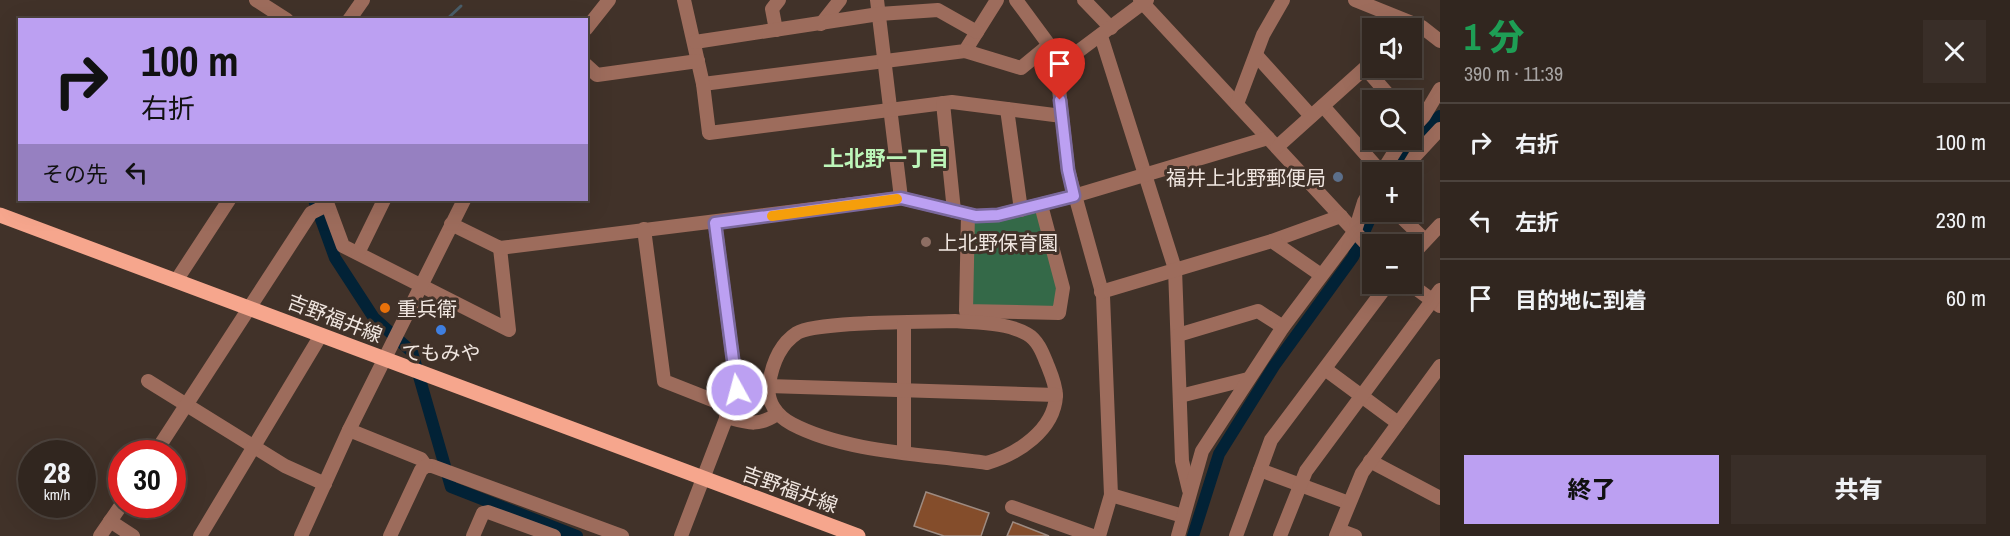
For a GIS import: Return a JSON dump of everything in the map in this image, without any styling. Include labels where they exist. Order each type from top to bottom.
[{"type":"main road","name":"吉野福井線","points":[[0,215],[858,536]]},
{"type":"street","points":[[256,0],[284,18]]},
{"type":"street","points":[[350,18],[363,0]]},
{"type":"street","points":[[588,26],[609,0]]},
{"type":"street","points":[[684,0],[703,84],[709,133],[943,103],[1062,116]]},
{"type":"street","points":[[821,24],[840,0]]},
{"type":"street","points":[[965,51],[997,0]]},
{"type":"street","points":[[1084,0],[1106,32],[1175,269],[1182,461],[1190,490]]},
{"type":"street","points":[[1237,104],[1256,55],[1283,0]]},
{"type":"street","points":[[1355,0],[1422,27],[1440,41]]},
{"type":"street","points":[[775,2],[772,9],[776,30]]},
{"type":"street","points":[[1056,68],[1144,2],[1362,239]]},
{"type":"street","points":[[1023,3],[1054,53],[1068,170],[1101,292],[1111,495],[1099,536]]},
{"type":"street","points":[[695,42],[821,24],[878,7],[921,6],[938,10],[977,32]]},
{"type":"street","points":[[878,7],[901,198]]},
{"type":"street","points":[[703,84],[965,51],[1021,68],[1049,45]]},
{"type":"street","points":[[1256,55],[1311,116]]},
{"type":"street","points":[[588,67],[597,75],[698,61]]},
{"type":"street","points":[[451,224],[501,248],[901,198],[961,213],[998,215],[1273,142],[1311,116],[1365,68],[1384,90]]},
{"type":"street","points":[[1422,118],[1440,89]]},
{"type":"street","points":[[943,103],[961,213],[966,311],[1059,313],[1063,288],[1041,205]]},
{"type":"street","points":[[1323,106],[1372,162]]},
{"type":"street","points":[[1007,109],[1021,210]]},
{"type":"street","points":[[1411,162],[1440,129]]},
{"type":"street","points":[[176,280],[228,201]]},
{"type":"street","points":[[358,253],[384,201]]},
{"type":"street","points":[[301,536],[349,430],[463,201]]},
{"type":"street","points":[[164,440],[311,213],[326,202],[343,246],[509,330],[501,248]]},
{"type":"street","points":[[1101,292],[1272,241],[1341,216]]},
{"type":"street","points":[[1406,222],[1425,240]]},
{"type":"street","points":[[681,536],[737,390],[715,223]]},
{"type":"street","points":[[1422,243],[1440,225]]},
{"type":"street","points":[[644,229],[664,381],[754,425],[765,422],[777,414]]},
{"type":"street","points":[[1272,241],[1321,275]]},
{"type":"street","points":[[1178,536],[1202,452],[1248,379],[1321,275],[1362,243]]},
{"type":"street","points":[[1280,536],[1306,471],[1437,298],[1422,290]]},
{"type":"street","points":[[1236,536],[1272,440],[1381,294]]},
{"type":"street","points":[[1178,335],[1258,311],[1283,327]]},
{"type":"street","points":[[955,321],[1014,327],[1030,336],[1042,350],[1056,395],[1048,422],[1030,440],[999,459],[987,463],[848,444],[811,433],[777,414],[770,400],[768,386],[775,360],[783,345],[797,333],[814,328],[955,321]]},
{"type":"street","points":[[904,323],[904,452]]},
{"type":"street","points":[[200,536],[321,335]]},
{"type":"street","points":[[1325,369],[1398,423]]},
{"type":"street","points":[[1355,536],[1338,533],[1358,479],[1438,371]]},
{"type":"street","points":[[1180,396],[1248,379]]},
{"type":"street","points":[[148,381],[253,447],[325,484]]},
{"type":"street","points":[[768,386],[1056,395]]},
{"type":"street","points":[[349,430],[421,459],[426,466]]},
{"type":"street","points":[[1370,461],[1440,498]]},
{"type":"street","points":[[390,536],[421,470],[426,466],[432,466],[622,536]]},
{"type":"street","points":[[1260,470],[1349,503]]},
{"type":"street","points":[[1111,495],[1183,516]]},
{"type":"street","points":[[1012,507],[1093,536]]},
{"type":"street","points":[[473,536],[483,513],[488,512],[554,536]]},
{"type":"street","points":[[100,536],[112,518]]},
{"type":"street","points":[[110,521],[133,536]]},
{"type":"green space","points":[[1041,205],[1061,283],[1059,313],[967,307],[968,214]]},
{"type":"building","points":[[926,492],[989,513],[981,536],[944,536],[914,526]]},
{"type":"building","points":[[1013,522],[1049,536],[1007,536]]},
{"type":"waterway","points":[[448,18],[461,6]]},
{"type":"waterway","points":[[1397,162],[1406,144],[1440,116]]},
{"type":"waterway","points":[[314,201],[335,258],[374,318],[412,352],[451,487],[577,536]]},
{"type":"waterway","points":[[1193,536],[1219,454],[1274,366],[1353,257],[1369,222]]},
{"type":"slow traffic","points":[[772,216],[897,199]]},
{"type":"place","name":"福井上北野郵便局","points":[[1338,177]]},
{"type":"place","name":"上北野保育園","points":[[926,242]]},
{"type":"place","name":"重兵衛","points":[[385,308]]},
{"type":"place","name":"てもみや","points":[[441,330]]},
{"type":"district","name":"上北野一丁目","points":[[886,158]]},
{"type":"route","points":[[737,390],[715,223],[901,198],[976,216],[998,215],[1074,196],[1068,170],[1060,100]]}]
